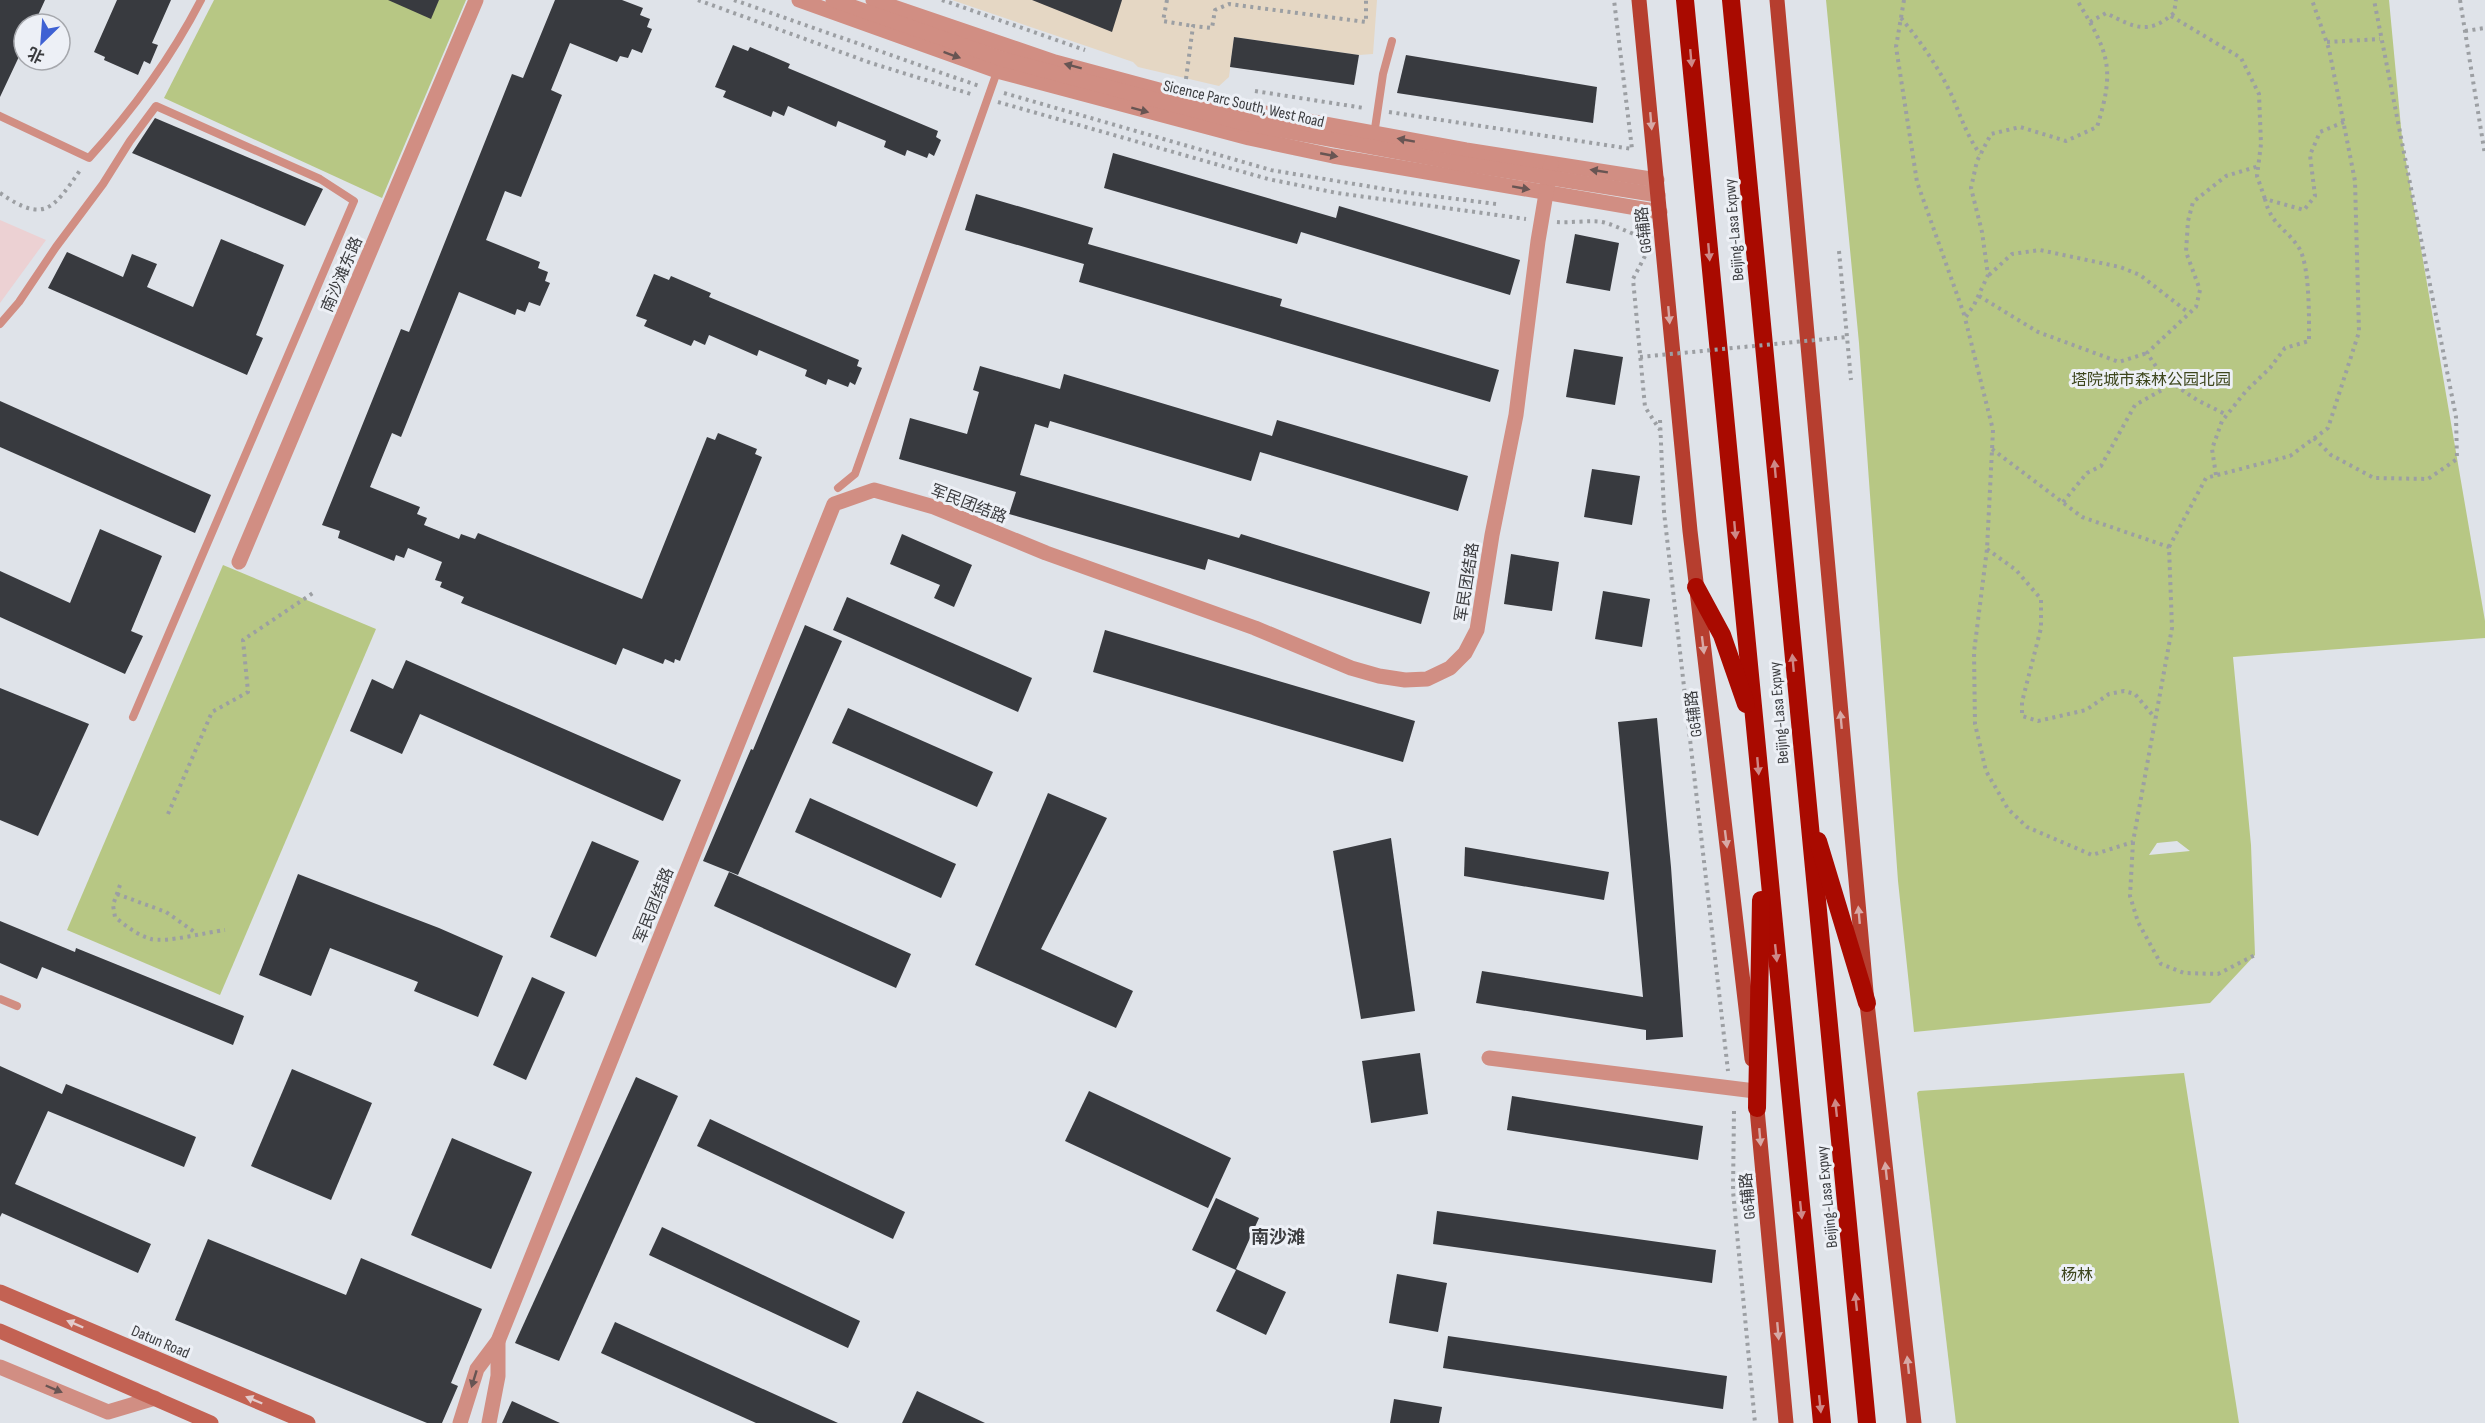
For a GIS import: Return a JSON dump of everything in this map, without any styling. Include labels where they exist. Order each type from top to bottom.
[{"type":"highway","name":"Beijing-Lasa Expwy","points":[[1685,0],[1822,1423]]},
{"type":"highway","name":"Beijing-Lasa Expwy","points":[[1731,0],[1806,801],[1868,1423]]},
{"type":"highway","points":[[1696,587],[1722,635],[1740,689],[1754,721]]},
{"type":"highway","points":[[1806,801],[1867,1003]]},
{"type":"highway","points":[[1756,1100],[1762,811]]},
{"type":"main road","name":"G6辅路","points":[[1639,0],[1696,587],[1756,1100],[1786,1423]]},
{"type":"main road","points":[[1777,0],[1867,1003],[1914,1423]]},
{"type":"main road","name":"Datun Road","points":[[0,1292],[308,1423]]},
{"type":"main road","points":[[0,1331],[211,1423]]},
{"type":"street","name":"南沙滩东路","points":[[239,562],[476,0]]},
{"type":"street","points":[[799,0],[1002,59]]},
{"type":"street","name":"Sicence Parc South, West Road","points":[[833,0],[1002,59],[1243,123],[1549,178]]},
{"type":"street","points":[[873,0],[1002,59]]},
{"type":"street","points":[[1549,178],[1657,188]]},
{"type":"street","points":[[1549,178],[1660,212]]},
{"type":"street","name":"军民团结路","points":[[460,1423],[477,1369],[498,1341],[834,504],[874,490],[934,507],[1046,554],[1255,628],[1351,668],[1405,681],[1427,679],[1450,668],[1465,652],[1477,630],[1492,536],[1516,415],[1541,221],[1549,178]]},
{"type":"street","points":[[1489,1058],[1756,1100]]},
{"type":"street","name":"军民团结路","points":[[489,1423],[498,1376],[498,1341]]},
{"type":"street","points":[[0,1367],[108,1412],[155,1398]]},
{"type":"lane","points":[[0,116],[89,158],[122,122],[181,39],[201,0]]},
{"type":"lane","points":[[1373,148],[1383,74],[1392,41]]},
{"type":"lane","points":[[838,488],[855,474],[1002,59]]},
{"type":"lane","points":[[0,324],[19,302],[103,184],[129,141],[156,106],[320,178],[354,201],[133,717]]},
{"type":"lane","points":[[0,999],[17,1006]]},
{"type":"path","points":[[698,0],[871,63],[1268,179],[1337,193],[1541,221],[1578,223],[1598,221],[1613,225],[1626,233],[1643,237]]},
{"type":"path","points":[[942,0],[1088,51]]},
{"type":"path","points":[[1167,0],[1163,21],[1212,28],[1215,10],[1230,4],[1366,22],[1366,0]]},
{"type":"path","points":[[1379,110],[1632,149],[1614,0]]},
{"type":"path","points":[[1904,0],[1896,48],[1917,182],[1965,318],[1993,430],[1987,549],[1974,652],[1975,723],[1986,771],[2008,809],[2027,827],[2092,855],[2133,842]]},
{"type":"path","points":[[1988,275],[1982,232],[1971,188],[1980,154],[1990,134],[2020,127],[2066,141],[2097,128],[2107,94],[2107,66],[2100,38],[2077,0]]},
{"type":"path","points":[[2090,22],[2106,13],[2136,28],[2163,24],[2174,13],[2176,0]]},
{"type":"path","points":[[2255,955],[2218,974],[2184,973],[2161,964],[2138,922],[2130,896],[2133,842],[2172,628],[2169,547],[2205,478],[2290,456],[2328,428],[2359,333],[2355,181],[2327,42],[2312,0]]},
{"type":"path","points":[[2314,438],[2331,455],[2374,478],[2428,479],[2457,459],[2456,417],[2374,0]]},
{"type":"path","points":[[2460,0],[2485,155]]},
{"type":"path","points":[[2170,16],[2241,58],[2259,94],[2261,144],[2258,176],[2269,213],[2300,249],[2309,296],[2309,341],[2285,348],[2222,421],[2212,448],[2216,475]]},
{"type":"path","points":[[1901,18],[1922,42],[1951,95],[1969,139],[1980,154]]},
{"type":"path","points":[[1186,79],[1193,26]]},
{"type":"path","points":[[2466,31],[2485,28]]},
{"type":"path","points":[[2327,42],[2380,39]]},
{"type":"path","points":[[1176,77],[1197,82]]},
{"type":"path","points":[[1251,91],[1367,108]]},
{"type":"path","points":[[2265,198],[2304,210],[2315,196],[2310,155],[2320,132],[2344,122]]},
{"type":"path","points":[[0,193],[22,207],[34,211],[44,209],[60,199],[89,158]]},
{"type":"path","points":[[1978,296],[2038,332],[2119,362],[2147,353],[2196,307],[2200,290],[2186,252],[2188,221],[2193,202],[2226,176],[2259,166]]},
{"type":"path","points":[[1644,246],[1646,268]]},
{"type":"path","points":[[1965,318],[1988,275],[2012,254],[2040,250],[2130,271],[2189,313]]},
{"type":"path","points":[[1839,251],[1851,380]]},
{"type":"path","points":[[1645,256],[1633,279],[1645,407],[1660,430]]},
{"type":"path","points":[[1640,357],[1847,337]]},
{"type":"path","points":[[1654,349],[1655,361]]},
{"type":"path","points":[[2147,353],[2163,376],[2197,400],[2227,415]]},
{"type":"path","points":[[2062,502],[2087,473],[2101,466],[2135,405],[2162,390],[2163,376]]},
{"type":"path","points":[[1660,419],[1664,512],[1728,1072]]},
{"type":"path","points":[[1992,449],[2082,517],[2169,547]]},
{"type":"path","points":[[1987,549],[2016,570],[2042,599],[2041,628],[2022,702],[2022,716],[2038,721],[2086,710],[2109,694],[2124,691],[2135,694],[2155,718]]},
{"type":"path","points":[[168,814],[212,712],[248,692],[243,640],[313,592]]},
{"type":"path","points":[[120,885],[113,905],[115,917],[134,932],[153,940],[166,940],[225,930]]},
{"type":"path","points":[[117,894],[166,912],[197,933]]},
{"type":"path","points":[[1734,1111],[1733,1191],[1755,1423]]},
{"type":"shaded area","points":[[952,0],[1377,0],[1373,54],[1359,55],[1234,37],[1229,77],[1219,86],[1138,67],[1133,62]]},
{"type":"shaded area","points":[[0,220],[46,240],[0,303]]},
{"type":"green space","points":[[214,0],[466,0],[382,198],[164,98]]},
{"type":"green space","name":"塔院城市森林公园北园","points":[[1826,0],[2389,0],[2402,138],[2485,621],[2485,638],[2233,657],[2251,845],[2255,955],[2210,1003],[1914,1032],[1898,881],[1859,343]],"holes":[[[2177,841],[2190,851],[2149,855],[2157,843]]]},
{"type":"green space","points":[[223,565],[376,629],[220,995],[67,930]]},
{"type":"green space","name":"杨林","points":[[2184,1073],[2239,1423],[1956,1423],[1917,1093],[1919,1091]]},
{"type":"building","points":[[0,0],[45,0],[40,12],[12,12],[12,72],[0,97]]},
{"type":"building","points":[[117,0],[171,0],[152,43],[158,45],[150,64],[144,61],[138,75],[104,60],[105,57],[94,52]]},
{"type":"building","points":[[388,0],[439,0],[431,19]]},
{"type":"building","points":[[555,0],[622,0],[643,8],[640,15],[650,19],[647,27],[652,29],[642,53],[632,49],[628,58],[620,56],[617,62],[570,43],[551,90],[562,95],[521,197],[505,191],[486,240],[540,262],[538,268],[548,272],[545,281],[550,283],[540,306],[529,302],[525,312],[517,309],[515,315],[459,292],[401,437],[392,433],[370,487],[420,507],[417,514],[427,518],[424,525],[459,539],[461,534],[475,539],[478,533],[642,599],[707,437],[715,440],[718,433],[757,449],[755,454],[762,457],[680,661],[675,659],[674,663],[665,659],[663,664],[623,648],[616,665],[461,603],[464,597],[440,587],[442,582],[435,580],[442,562],[408,548],[404,558],[396,555],[394,561],[338,538],[340,531],[322,525],[401,329],[409,332],[512,74],[523,78]]},
{"type":"building","points":[[1032,0],[1122,0],[1112,32]]},
{"type":"building","points":[[1234,37],[1359,55],[1354,85],[1230,67]]},
{"type":"building","points":[[733,45],[748,51],[750,47],[790,64],[788,68],[938,131],[936,137],[941,140],[934,156],[929,153],[927,158],[907,150],[905,156],[884,147],[886,141],[838,121],[836,127],[788,106],[784,116],[773,111],[771,117],[723,97],[726,91],[715,87]]},
{"type":"building","points":[[1406,55],[1597,87],[1593,123],[1397,93]]},
{"type":"building","points":[[155,118],[323,189],[305,226],[132,153]]},
{"type":"building","points":[[1113,153],[1336,218],[1339,206],[1520,260],[1510,295],[1301,232],[1297,244],[1104,188]]},
{"type":"building","points":[[976,194],[1093,228],[1088,244],[1282,299],[1280,306],[1499,370],[1490,402],[1079,282],[1084,264],[965,230]]},
{"type":"building","points":[[1575,234],[1619,243],[1610,291],[1566,283]]},
{"type":"building","points":[[221,239],[284,265],[256,335],[263,338],[247,375],[48,288],[67,252],[123,277],[132,254],[157,264],[147,287],[193,307]]},
{"type":"building","points":[[654,274],[669,280],[671,276],[711,293],[709,297],[859,360],[857,366],[862,368],[855,385],[850,382],[848,387],[828,379],[826,385],[805,376],[807,370],[759,350],[757,356],[709,335],[705,345],[694,340],[691,346],[644,326],[647,320],[636,316]]},
{"type":"building","points":[[1574,349],[1623,357],[1615,405],[1566,397]]},
{"type":"building","points":[[980,366],[1060,389],[1064,374],[1272,436],[1277,420],[1468,476],[1458,511],[1260,452],[1251,481],[1050,421],[1048,428],[1035,424],[1020,475],[1239,538],[1241,534],[1430,592],[1421,624],[1208,559],[1205,570],[1009,514],[1016,492],[899,459],[910,418],[967,434],[979,392],[973,390]]},
{"type":"building","points":[[0,401],[211,495],[195,533],[0,447]]},
{"type":"building","points":[[1592,469],[1640,476],[1632,525],[1584,517]]},
{"type":"building","points":[[100,529],[162,556],[131,631],[143,636],[125,674],[0,617],[0,571],[70,603]]},
{"type":"building","points":[[902,534],[972,565],[954,607],[934,598],[940,585],[890,564]]},
{"type":"building","points":[[1511,554],[1559,562],[1552,611],[1504,604]]},
{"type":"building","points":[[1603,591],[1650,599],[1642,647],[1595,639]]},
{"type":"building","points":[[847,597],[1032,678],[1018,712],[833,630]]},
{"type":"building","points":[[805,625],[842,641],[738,875],[703,861],[751,749],[753,750]]},
{"type":"building","points":[[1105,630],[1415,721],[1403,762],[1093,672]]},
{"type":"building","points":[[406,660],[681,780],[663,821],[420,714],[402,754],[350,731],[372,679],[393,689]]},
{"type":"building","points":[[0,688],[89,724],[38,836],[0,820]]},
{"type":"building","points":[[848,708],[993,772],[977,807],[832,743]]},
{"type":"building","points":[[1657,718],[1671,867],[1683,1037],[1646,1040],[1646,1030],[1476,1003],[1482,971],[1643,997],[1618,722]]},
{"type":"building","points":[[1048,793],[1107,818],[1041,949],[1133,991],[1116,1028],[975,965]]},
{"type":"building","points":[[810,798],[956,864],[941,898],[795,832]]},
{"type":"building","points":[[1391,838],[1415,1011],[1361,1019],[1333,851]]},
{"type":"building","points":[[592,841],[639,861],[596,957],[550,937]]},
{"type":"building","points":[[1465,847],[1609,872],[1604,900],[1464,876]]},
{"type":"building","points":[[729,872],[911,954],[896,988],[714,906]]},
{"type":"building","points":[[298,874],[439,928],[503,956],[478,1017],[414,991],[418,982],[330,948],[311,996],[259,975]]},
{"type":"building","points":[[0,921],[75,952],[76,948],[244,1016],[233,1045],[42,967],[37,979],[0,963]]},
{"type":"building","points":[[532,977],[565,992],[526,1080],[493,1065]]},
{"type":"building","points":[[1420,1053],[1428,1114],[1371,1123],[1362,1061]]},
{"type":"building","points":[[0,1066],[62,1094],[66,1084],[196,1137],[184,1167],[48,1111],[15,1184],[151,1244],[138,1273],[2,1213],[0,1217]]},
{"type":"building","points":[[292,1069],[372,1103],[331,1200],[251,1166]]},
{"type":"building","points":[[636,1077],[678,1096],[559,1361],[515,1343]]},
{"type":"building","points":[[1089,1091],[1231,1158],[1208,1208],[1065,1141]]},
{"type":"building","points":[[1512,1096],[1703,1126],[1698,1160],[1507,1130]]},
{"type":"building","points":[[710,1119],[905,1212],[893,1239],[697,1146]]},
{"type":"building","points":[[452,1138],[532,1172],[491,1269],[411,1235]]},
{"type":"building","points":[[1216,1198],[1259,1218],[1236,1269],[1286,1292],[1266,1335],[1216,1311],[1236,1270],[1192,1250]]},
{"type":"building","points":[[1437,1211],[1716,1250],[1712,1283],[1433,1244]]},
{"type":"building","points":[[662,1227],[860,1321],[848,1348],[649,1255]]},
{"type":"building","points":[[208,1239],[346,1295],[361,1258],[482,1309],[451,1383],[458,1386],[442,1423],[427,1423],[175,1320]]},
{"type":"building","points":[[1397,1274],[1447,1283],[1438,1332],[1389,1323]]},
{"type":"building","points":[[615,1322],[838,1423],[756,1423],[601,1353]]},
{"type":"building","points":[[1448,1336],[1727,1376],[1723,1409],[1443,1368]]},
{"type":"building","points":[[917,1391],[985,1423],[902,1423]]},
{"type":"building","points":[[1394,1399],[1442,1407],[1439,1423],[1390,1423]]},
{"type":"building","points":[[512,1401],[560,1423],[502,1423]]},
{"type":"district","name":"南沙滩","points":[[1278,1237]]}]
